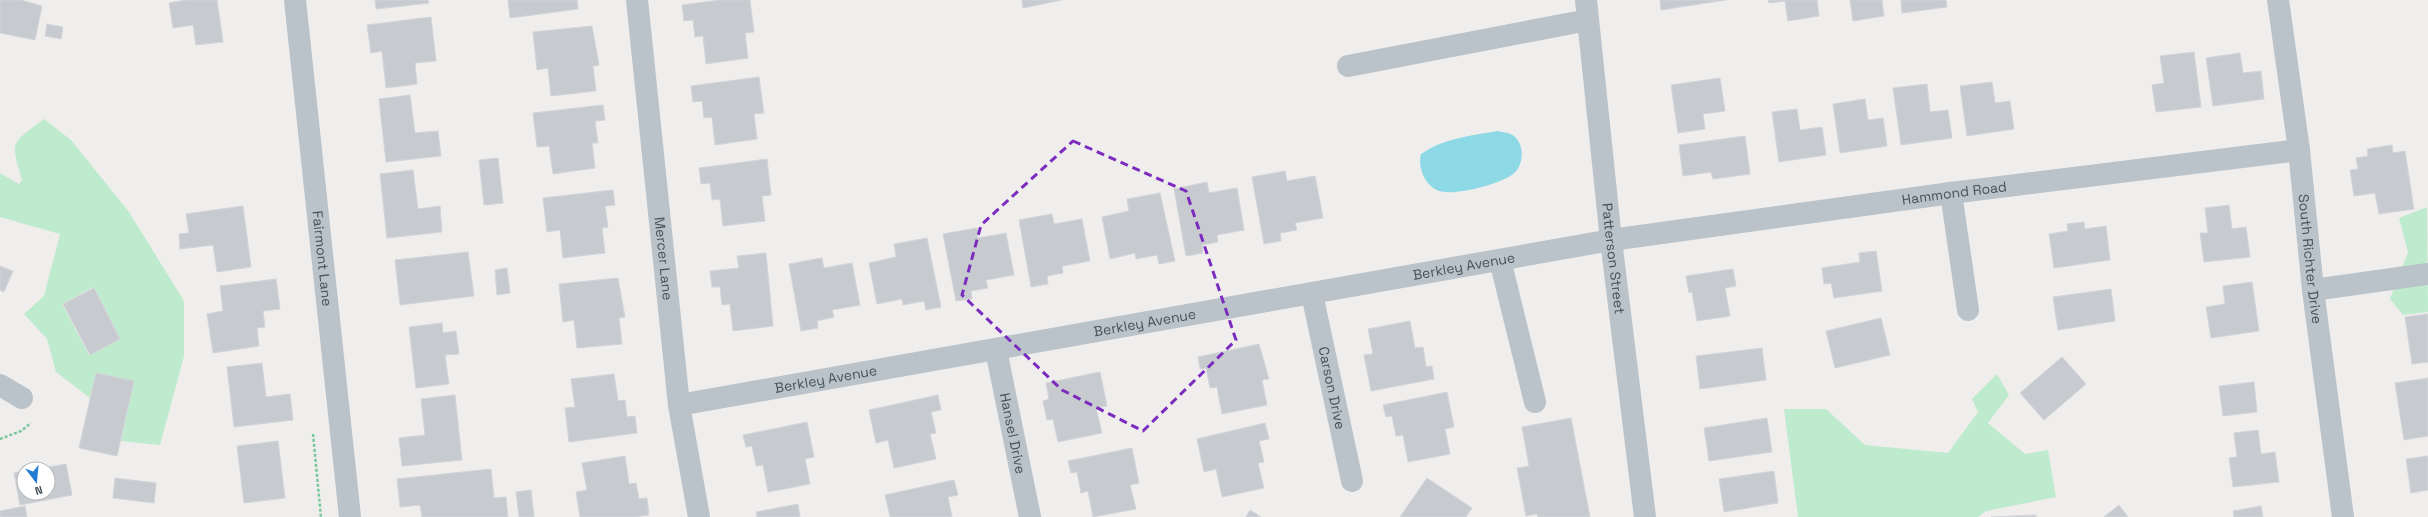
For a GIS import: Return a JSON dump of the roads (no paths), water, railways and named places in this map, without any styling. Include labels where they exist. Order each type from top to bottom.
[{"type":"street","name":"Fairmont Lane","points":[[295,0],[350,517]]},
{"type":"street","name":"Mercer Lane","points":[[638,0],[679,405],[699,517]]},
{"type":"street","name":"South Richter Drive","points":[[2278,0],[2299,150],[2313,290],[2343,517]]},
{"type":"street","points":[[1348,66],[1587,10]]},
{"type":"street","name":"Patterson Street","points":[[1587,10],[1611,240],[1645,517]]},
{"type":"street","name":"Hammond Road","points":[[1611,240],[1951,193],[2299,150]]},
{"type":"street","points":[[1951,193],[1968,310]]},
{"type":"street","name":"Berkley Avenue","points":[[679,405],[1611,240]]},
{"type":"street","points":[[1500,260],[1536,402]]},
{"type":"street","points":[[2313,290],[2428,274]]},
{"type":"street","name":"Carson Drive","points":[[1312,294],[1352,481]]},
{"type":"street","name":"Hansel Drive","points":[[996,350],[1030,517]]},
{"type":"street","points":[[0,385],[22,398]]},
{"type":"water","points":[[1497,131],[1513,135],[1518,140],[1520,145],[1522,155],[1521,161],[1517,170],[1513,174],[1490,185],[1470,190],[1452,192],[1439,191],[1428,183],[1422,172],[1420,160],[1421,154],[1439,144],[1448,141]]}]
